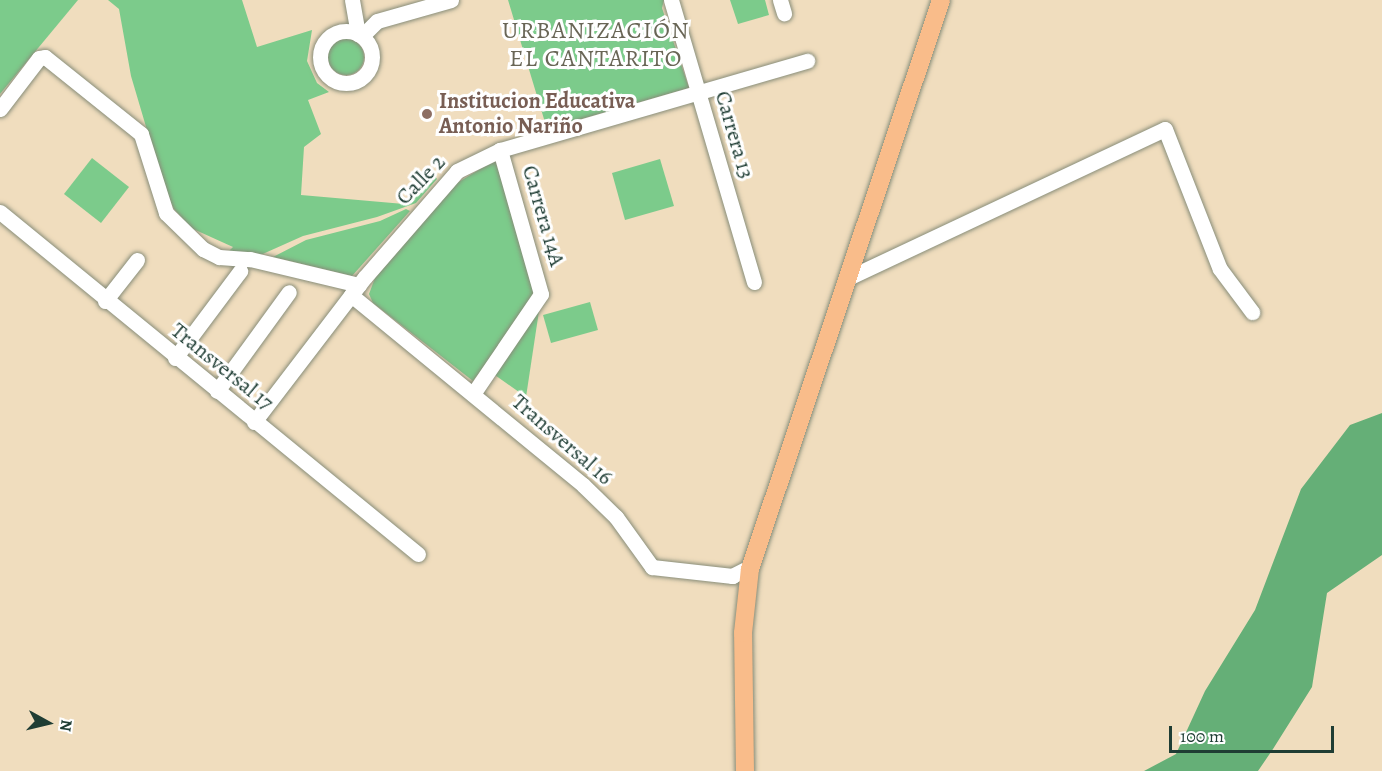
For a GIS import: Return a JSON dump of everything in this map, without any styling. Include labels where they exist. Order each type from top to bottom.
[{"type":"main road","points":[[745,771],[743,633],[746,590],[752,566],[941,0]]},
{"type":"street","points":[[354,7],[359,36],[377,21],[451,0]]},
{"type":"street","name":"Carrera 13","points":[[671,0],[754,282]]},
{"type":"street","points":[[0,109],[39,58],[45,57],[141,134],[166,213],[203,249],[219,256],[250,259],[355,290]]},
{"type":"street","name":"Calle 2","points":[[254,422],[355,290],[458,171],[500,150],[807,61]]},
{"type":"street","points":[[848,278],[1165,129],[1220,269],[1252,312]]},
{"type":"street","name":"Carrera 14A","points":[[473,394],[542,294],[500,150]]},
{"type":"street","name":"Transversal 17","points":[[0,212],[105,301],[418,554]]},
{"type":"street","points":[[105,301],[138,260]]},
{"type":"street","points":[[175,358],[240,271]]},
{"type":"street","name":"Transversal 16","points":[[355,290],[473,394],[583,485],[616,517],[652,567],[732,576]]},
{"type":"street","points":[[217,391],[289,292]]},
{"type":"street","points":[[746,590],[732,576],[752,566]]},
{"type":"green space","points":[[0,0],[78,0],[0,94]]},
{"type":"green space","points":[[108,0],[242,0],[257,47],[312,30],[307,61],[317,83],[329,92],[308,100],[321,134],[304,147],[301,195],[404,204],[435,176],[437,179],[416,203],[377,217],[303,236],[256,257],[228,252],[233,247],[191,228],[174,209],[165,191],[131,76],[119,9]]},
{"type":"green space","points":[[508,0],[664,0],[662,8],[689,88],[547,129]]},
{"type":"green space","points":[[730,0],[765,0],[769,15],[738,24]]},
{"type":"green space","points":[[346,39],[358,45],[364,57],[358,69],[346,75],[334,69],[328,57],[334,45]]},
{"type":"green space","points":[[92,158],[129,187],[101,223],[64,194]]},
{"type":"green space","points":[[660,159],[674,206],[625,220],[612,173]]},
{"type":"green space","points":[[495,160],[539,294],[473,381],[373,303],[369,294],[375,278],[457,183]]},
{"type":"green space","points":[[406,209],[410,211],[352,276],[273,257],[306,240],[380,221]]},
{"type":"green space","points":[[590,302],[598,330],[551,343],[543,315]]},
{"type":"green space","points":[[537,307],[539,311],[526,397],[492,373]]},
{"type":"green space","points":[[1382,413],[1382,555],[1327,593],[1312,687],[1273,749],[1258,771],[1144,771],[1176,754],[1205,691],[1255,610],[1301,489],[1350,425]]},
{"type":"place","name":"Institucion Educativa Antonio Nariño","points":[[427,114]]},
{"type":"district","name":"URBANIZACIÓN EL CANTARITO","points":[[596,45]]}]
